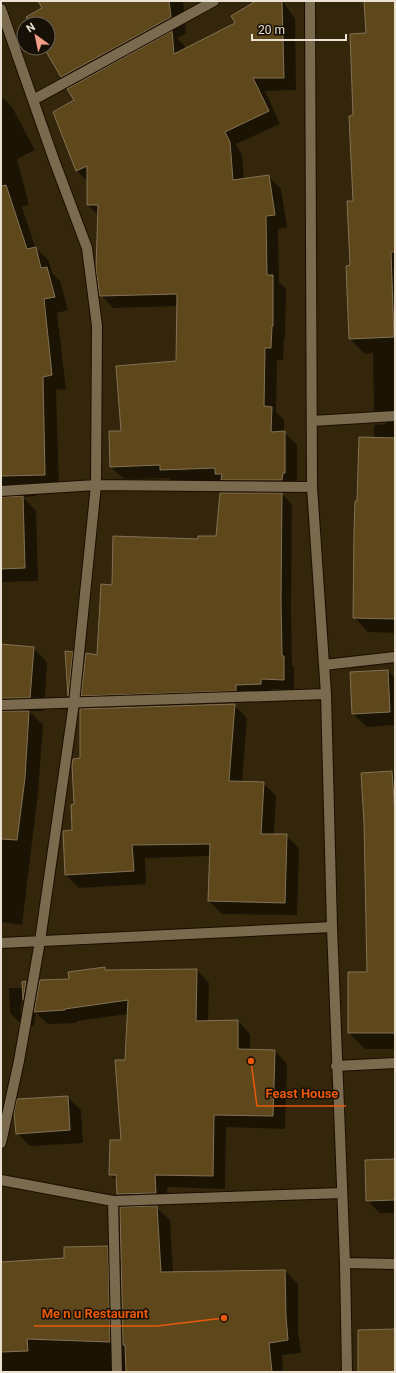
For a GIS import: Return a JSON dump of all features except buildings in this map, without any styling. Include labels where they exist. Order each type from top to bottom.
[{"type":"street","points":[[33,100],[214,1]]},
{"type":"street","points":[[310,1],[312,487],[326,694],[336,1066],[345,1263],[347,1372]]},
{"type":"street","points":[[1,9],[88,248],[97,326],[96,485],[74,703],[40,941],[1,1143]]},
{"type":"street","points":[[312,421],[395,416]]},
{"type":"street","points":[[1,491],[96,485],[312,487]]},
{"type":"street","points":[[324,665],[395,657]]},
{"type":"street","points":[[1,706],[326,694]]},
{"type":"street","points":[[1,943],[332,927]]},
{"type":"street","points":[[336,1066],[395,1063]]},
{"type":"street","points":[[1,1180],[113,1201],[342,1193]]},
{"type":"street","points":[[113,1201],[117,1372]]},
{"type":"street","points":[[345,1263],[395,1264]]},
{"type":"place","name":"Feast House","points":[[251,1061]]},
{"type":"place","name":"Me n u Restaurant","points":[[224,1318]]}]
